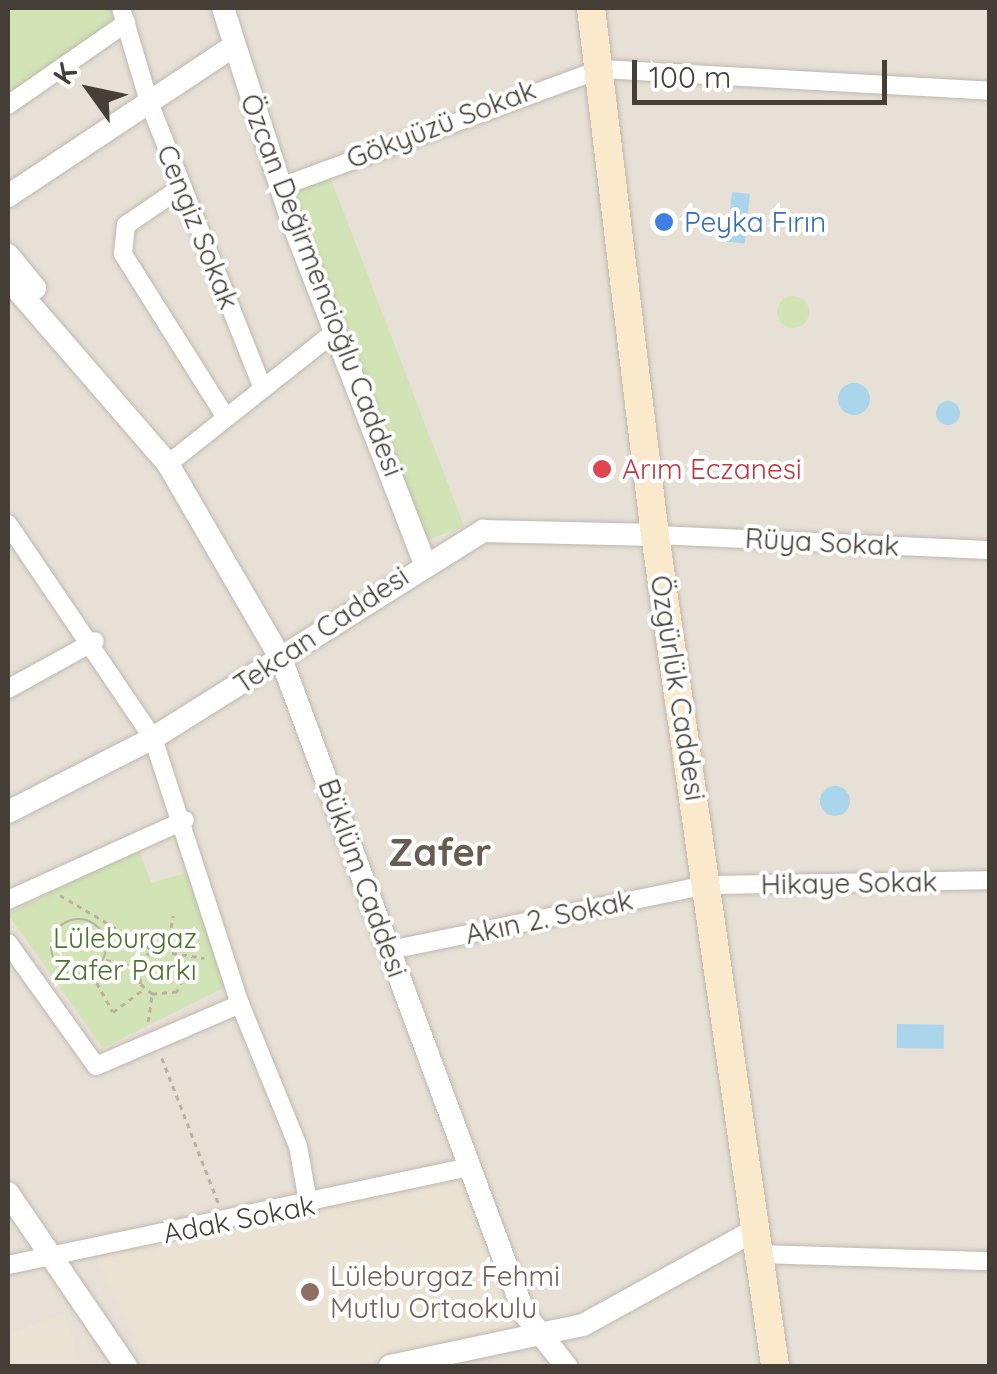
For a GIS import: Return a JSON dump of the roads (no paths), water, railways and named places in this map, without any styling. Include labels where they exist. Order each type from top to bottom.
[{"type":"main road","name":"Özgürlük Caddesi","points":[[592,8],[656,535],[775,1366]]},
{"type":"street","name":"Özcan Değirmencioğlu Caddesi","points":[[223,8],[232,48],[424,561]]},
{"type":"street","points":[[8,106],[124,15]]},
{"type":"street","name":"Cengiz Sokak","points":[[124,15],[150,105],[262,387]]},
{"type":"street","points":[[8,196],[232,48]]},
{"type":"street","points":[[601,68],[990,90]]},
{"type":"street","name":"Gökyüzü Sokak","points":[[283,186],[601,68]]},
{"type":"street","points":[[182,187],[126,226],[123,254],[225,416]]},
{"type":"street","name":"Büklüm Caddesi","points":[[8,255],[101,369],[121,408]]},
{"type":"street","name":"Büklüm Caddesi","points":[[8,279],[168,464],[282,661],[536,1335],[566,1366]]},
{"type":"street","points":[[168,464],[336,330]]},
{"type":"street","points":[[8,524],[95,641],[153,738],[185,820],[240,1004],[298,1146],[310,1207]]},
{"type":"street","name":"Tekcan Caddesi","points":[[8,812],[153,738],[282,661],[424,561],[483,531],[656,535]]},
{"type":"street","name":"Rüya Sokak","points":[[656,535],[990,550]]},
{"type":"street","points":[[8,689],[95,641]]},
{"type":"street","points":[[8,900],[185,820]]},
{"type":"street","name":"Hikaye Sokak","points":[[708,885],[990,880]]},
{"type":"street","name":"Akın 2. Sokak","points":[[390,950],[708,885]]},
{"type":"street","points":[[8,942],[96,1066],[240,1004]]},
{"type":"street","name":"Adak Sokak","points":[[8,1265],[56,1252],[310,1207],[470,1167]]},
{"type":"street","points":[[8,1192],[56,1252],[126,1366]]},
{"type":"street","points":[[390,1366],[583,1325],[759,1242],[990,1261]]},
{"type":"water","points":[[732,192],[750,194],[745,244],[727,242]]},
{"type":"water","points":[[854,383],[866,387],[870,399],[866,411],[854,415],[842,411],[838,399],[842,387]]},
{"type":"water","points":[[948,401],[960,413],[948,425],[936,413]]},
{"type":"water","points":[[835,786],[846,790],[850,801],[846,812],[835,816],[824,812],[820,801],[824,790]]},
{"type":"water","points":[[897,1024],[944,1025],[944,1049],[897,1048]]},
{"type":"place","name":"Peyka Fırın","points":[[664,222]]},
{"type":"place","name":"Arım Eczanesi","points":[[602,469]]},
{"type":"place","name":"Lüleburgaz Fehmi Mutlu Ortaokulu","points":[[310,1292]]},
{"type":"district","name":"Zafer","points":[[440,853]]},
{"type":"park label","name":"Lüleburgaz Zafer Parkı","points":[[125,954]]}]
